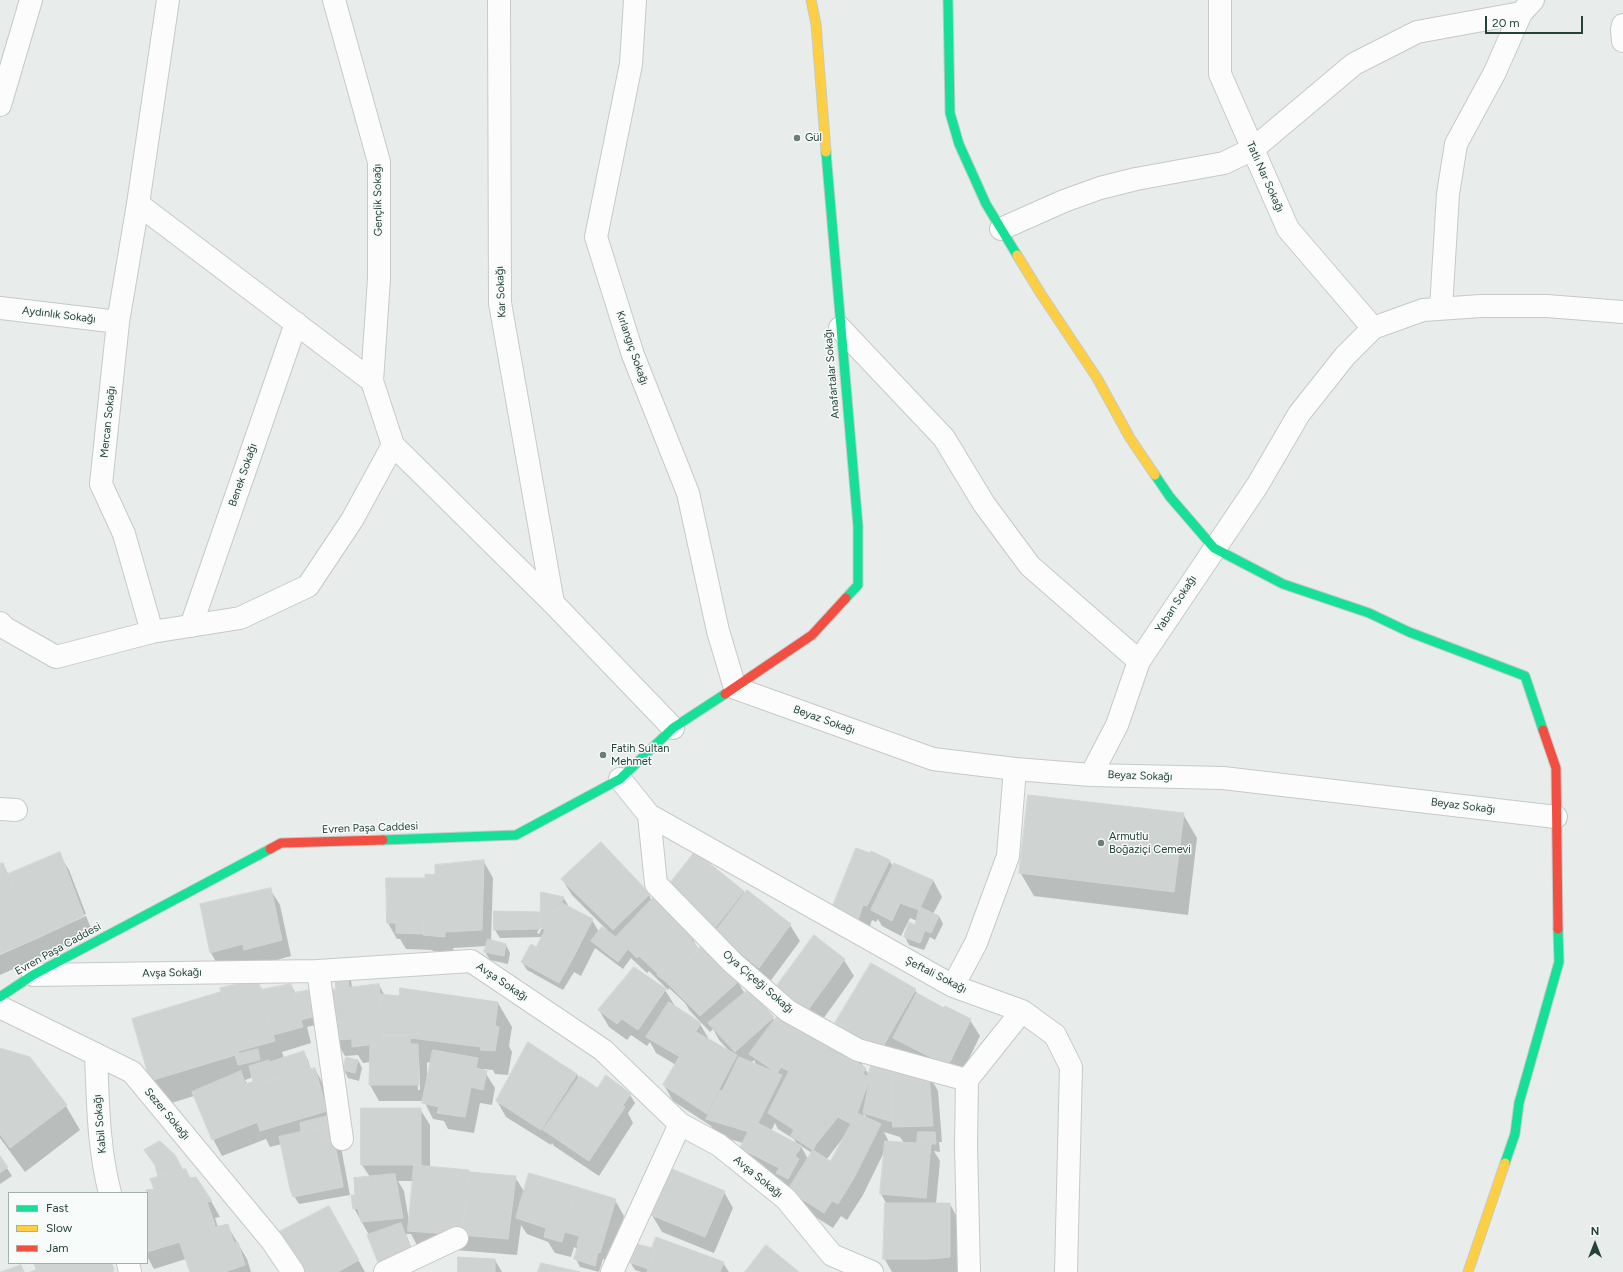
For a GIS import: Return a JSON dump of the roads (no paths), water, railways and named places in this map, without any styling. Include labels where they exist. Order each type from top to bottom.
[{"type":"main road","name":"Anafartalar Sokağı","points":[[735,688],[812,635],[858,586],[858,526],[840,328],[816,24],[811,0]]},
{"type":"main road","points":[[948,0],[950,113],[959,144],[986,204],[1041,294],[1097,378],[1130,438],[1170,497],[1214,548],[1283,584],[1370,613],[1409,632],[1525,676],[1556,768],[1559,962],[1519,1103],[1515,1134],[1468,1272]]},
{"type":"main road","name":"Evren Paşa Caddesi","points":[[0,997],[33,975],[281,843],[516,835],[620,779],[673,728],[735,688]]},
{"type":"street","points":[[0,105],[30,0]]},
{"type":"street","name":"Mercan Sokağı","points":[[152,632],[124,534],[101,484],[118,322],[138,204],[168,0]]},
{"type":"street","name":"Gençlik Sokağı","points":[[334,0],[379,162],[379,279],[372,381]]},
{"type":"street","name":"Kar Sokağı","points":[[499,0],[500,303],[553,603]]},
{"type":"street","name":"Kırlangıç Sokağı","points":[[635,0],[631,64],[596,237],[633,355],[688,493],[718,631],[735,688]]},
{"type":"street","name":"Tatlı Nar Sokağı","points":[[1220,0],[1220,74],[1288,229],[1373,328]]},
{"type":"street","points":[[1001,229],[1064,200],[1100,188],[1136,179],[1224,163],[1253,149],[1354,64],[1361,60],[1417,32],[1527,6]]},
{"type":"street","points":[[1441,308],[1448,194],[1456,144],[1495,72],[1527,6]]},
{"type":"street","points":[[1623,25],[1623,41]]},
{"type":"street","points":[[138,204],[372,381],[393,445],[553,603],[673,728]]},
{"type":"street","points":[[1373,328],[1423,310],[1441,308],[1481,306],[1547,306],[1623,312]]},
{"type":"street","name":"Aydınlık Sokağı","points":[[0,308],[118,322]]},
{"type":"street","name":"Benek Sokağı","points":[[190,626],[296,323]]},
{"type":"street","points":[[840,328],[944,438],[984,504],[1030,566],[1139,661]]},
{"type":"street","name":"Yaban Sokağı","points":[[1091,775],[1117,725],[1139,661],[1256,486],[1299,414],[1346,356],[1373,328]]},
{"type":"street","points":[[0,623],[5,628],[56,657],[152,632],[240,618],[308,586],[352,520],[393,445]]},
{"type":"street","name":"Beyaz Sokağı","points":[[735,688],[934,759],[1015,769],[1091,775],[1223,778],[1556,817]]},
{"type":"street","points":[[953,986],[976,942],[1008,856],[1015,769]]},
{"type":"street","name":"Şeftali Sokağı","points":[[620,779],[649,815],[953,986],[1022,1011],[1055,1036],[1071,1067],[1066,1272]]},
{"type":"street","name":"Oya Çiçeği Sokağı","points":[[649,815],[656,884],[733,963],[788,1011],[858,1050],[967,1080]]},
{"type":"street","name":"Avşa Sokağı","points":[[33,975],[318,971],[471,961],[602,1050],[680,1124],[719,1145],[786,1199],[834,1264],[872,1272]]},
{"type":"street","points":[[318,971],[342,1139]]},
{"type":"street","name":"Sezer Sokağı","points":[[0,1007],[132,1072],[272,1240],[293,1272]]},
{"type":"street","points":[[970,1272],[966,1146],[967,1080],[1022,1011]]},
{"type":"street","name":"Kabil Sokağı","points":[[96,1055],[98,1122],[104,1172],[110,1192]]},
{"type":"street","points":[[612,1272],[680,1124]]},
{"type":"street","points":[[385,1272],[456,1238]]},
{"type":"place","name":"Gül","points":[[797,138]]},
{"type":"place","name":"Fatih Sultan Mehmet","points":[[603,755]]},
{"type":"place","name":"Armutlu Boğaziçi Cemevi","points":[[1101,843]]}]
